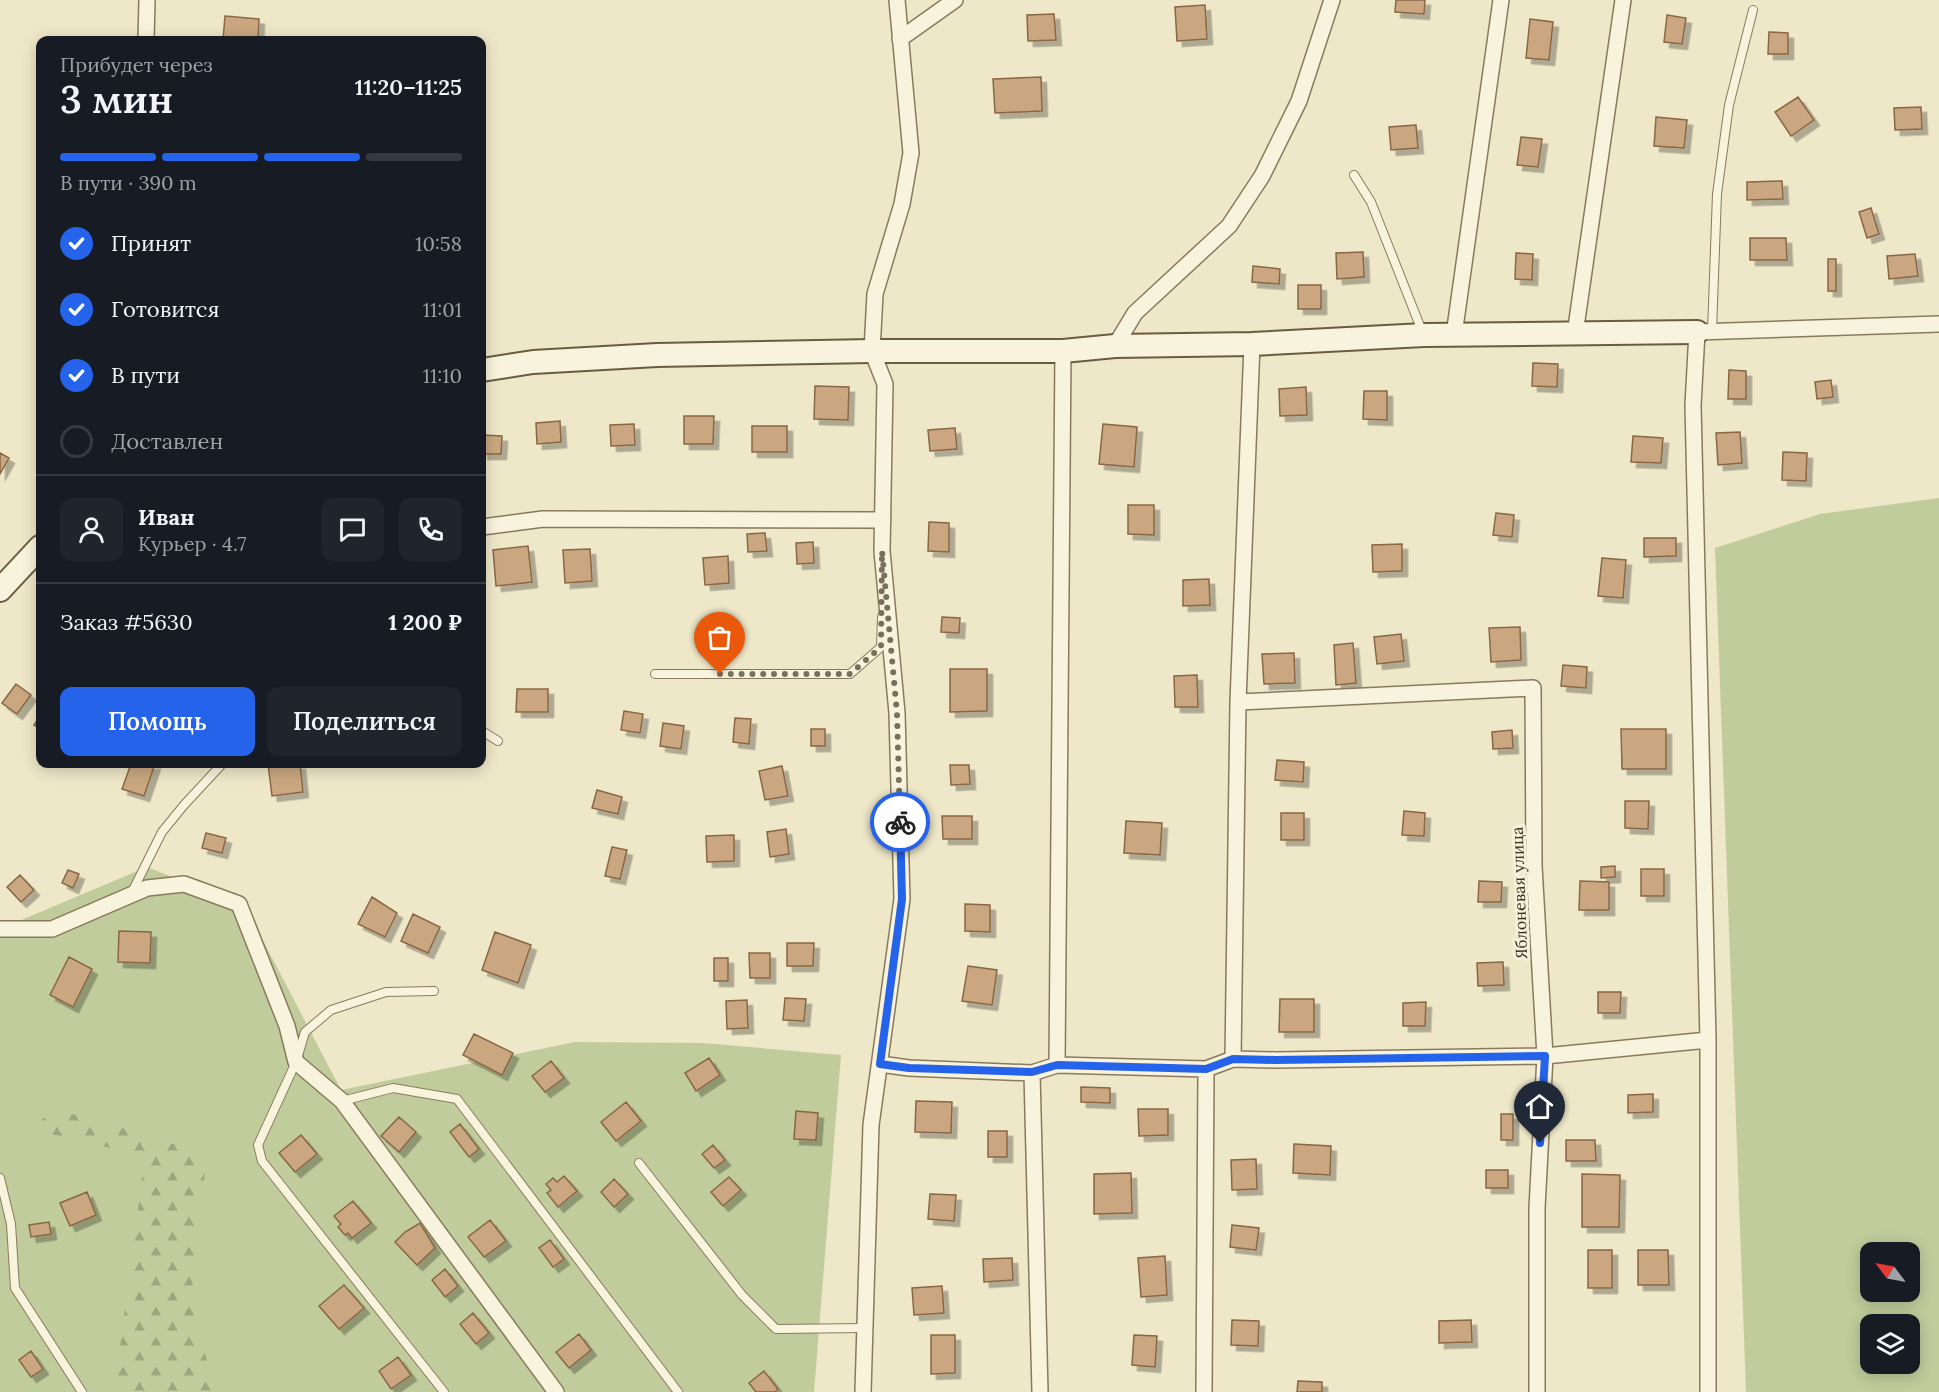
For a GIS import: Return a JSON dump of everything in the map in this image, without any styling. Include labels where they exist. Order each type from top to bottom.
[{"type":"street","points":[[146,36],[147,0]]},
{"type":"street","points":[[863,1392],[871,1125],[902,899],[897,713],[882,551],[885,384],[872,351],[875,294],[902,204],[911,153],[897,0]]},
{"type":"street","points":[[900,39],[955,0]]},
{"type":"street","points":[[1115,346],[1135,313],[1229,226],[1262,176],[1299,101],[1332,0]]},
{"type":"street","points":[[1454,335],[1501,0]]},
{"type":"street","points":[[1575,334],[1623,0]]},
{"type":"street","points":[[486,369],[533,362],[657,355],[872,351],[1063,351],[1115,346],[1252,344],[1424,335],[1575,334],[1939,324]]},
{"type":"street","points":[[1704,331],[1693,405],[1708,1040],[1708,1392]]},
{"type":"street","points":[[1233,1059],[1238,702],[1252,344]]},
{"type":"street","points":[[1057,1065],[1063,351]]},
{"type":"street","points":[[486,526],[543,519],[883,520]]},
{"type":"street","points":[[0,590],[36,551]]},
{"type":"street","name":"Яблоневая улица","points":[[1238,702],[1533,688],[1534,866],[1545,1056],[1537,1209],[1537,1392]]},
{"type":"street","points":[[0,929],[52,928],[147,888],[184,884],[239,904],[287,1026],[296,1062],[342,1101],[556,1392]]},
{"type":"street","points":[[880,1064],[909,1068],[1032,1072],[1057,1065],[1206,1069],[1233,1059],[1545,1056],[1708,1040]]},
{"type":"street","points":[[1204,1392],[1206,1069]]},
{"type":"street","points":[[1032,1072],[1040,1392]]},
{"type":"lane","points":[[1704,331],[1717,194],[1729,105],[1753,10]]},
{"type":"lane","points":[[1354,176],[1371,202],[1424,335]]},
{"type":"lane","points":[[656,674],[850,674],[881,647],[882,551]]},
{"type":"lane","points":[[486,734],[498,741]]},
{"type":"lane","points":[[130,896],[162,832],[218,768]]},
{"type":"lane","points":[[434,991],[386,992],[331,1010],[305,1032],[296,1062],[258,1145],[262,1161],[444,1392]]},
{"type":"lane","points":[[342,1101],[393,1088],[457,1099],[678,1392]]},
{"type":"lane","points":[[639,1163],[742,1295],[776,1329],[865,1329]]},
{"type":"lane","points":[[0,1178],[11,1224],[15,1288],[82,1392]]},
{"type":"green space","points":[[1939,498],[1939,1392],[1746,1392],[1715,548],[1820,514]]},
{"type":"green space","points":[[147,867],[245,906],[341,1090],[575,1042],[703,1043],[841,1055],[814,1392],[0,1392],[0,929]]},
{"type":"green space","points":[[50,1113],[84,1115],[160,1141],[207,1152],[191,1299],[215,1392],[114,1392],[145,1156],[30,1129]]},
{"type":"building","points":[[1396,0],[1425,0],[1424,14],[1395,12]]},
{"type":"building","points":[[1205,5],[1207,39],[1177,41],[1175,7]]},
{"type":"building","points":[[1054,14],[1056,40],[1028,41],[1027,15]]},
{"type":"building","points":[[1667,15],[1686,18],[1682,44],[1664,42]]},
{"type":"building","points":[[225,16],[259,19],[258,36],[223,36]]},
{"type":"building","points":[[1530,19],[1553,22],[1549,60],[1526,58]]},
{"type":"building","points":[[1769,32],[1788,33],[1788,54],[1768,54]]},
{"type":"building","points":[[1041,77],[1042,111],[995,113],[993,79]]},
{"type":"building","points":[[1798,97],[1814,120],[1791,136],[1775,112]]},
{"type":"building","points":[[1921,107],[1922,129],[1895,130],[1894,108]]},
{"type":"building","points":[[1656,117],[1687,120],[1684,148],[1654,146]]},
{"type":"building","points":[[1416,125],[1418,148],[1391,150],[1389,127]]},
{"type":"building","points":[[1521,137],[1542,139],[1538,167],[1517,165]]},
{"type":"building","points":[[1782,181],[1783,199],[1747,200],[1747,182]]},
{"type":"building","points":[[1871,208],[1879,234],[1867,238],[1859,212]]},
{"type":"building","points":[[1750,238],[1786,238],[1787,260],[1750,260]]},
{"type":"building","points":[[1363,252],[1364,277],[1337,279],[1336,253]]},
{"type":"building","points":[[1516,253],[1533,254],[1532,280],[1515,279]]},
{"type":"building","points":[[1915,254],[1918,276],[1889,279],[1887,256]]},
{"type":"building","points":[[1828,259],[1836,259],[1836,291],[1828,291]]},
{"type":"building","points":[[1253,266],[1280,269],[1279,284],[1252,282]]},
{"type":"building","points":[[1298,285],[1321,285],[1321,309],[1298,309]]},
{"type":"building","points":[[1533,363],[1558,364],[1557,387],[1532,386]]},
{"type":"building","points":[[1729,370],[1746,371],[1746,399],[1728,399]]},
{"type":"building","points":[[1831,380],[1833,397],[1817,399],[1815,382]]},
{"type":"building","points":[[815,386],[849,387],[848,420],[814,419]]},
{"type":"building","points":[[1306,387],[1307,415],[1280,416],[1279,389]]},
{"type":"building","points":[[1364,391],[1387,391],[1387,420],[1363,419]]},
{"type":"building","points":[[684,416],[714,416],[713,444],[684,444]]},
{"type":"building","points":[[560,421],[561,442],[537,444],[536,423]]},
{"type":"building","points":[[634,424],[635,445],[611,446],[610,425]]},
{"type":"building","points":[[1103,424],[1137,427],[1134,467],[1099,464]]},
{"type":"building","points":[[752,426],[787,426],[787,452],[752,452]]},
{"type":"building","points":[[955,428],[957,449],[930,451],[928,430]]},
{"type":"building","points":[[1740,432],[1742,463],[1718,465],[1716,433]]},
{"type":"building","points":[[486,435],[502,436],[501,454],[486,454]]},
{"type":"building","points":[[1633,436],[1663,438],[1661,463],[1631,462]]},
{"type":"building","points":[[1783,452],[1807,453],[1806,481],[1782,480]]},
{"type":"building","points":[[0,453],[9,458],[0,474]]},
{"type":"building","points":[[1128,505],[1154,505],[1154,535],[1128,534]]},
{"type":"building","points":[[1496,513],[1514,515],[1512,537],[1493,535]]},
{"type":"building","points":[[929,522],[949,523],[949,552],[928,551]]},
{"type":"building","points":[[765,533],[767,551],[748,552],[747,534]]},
{"type":"building","points":[[1644,538],[1676,538],[1676,556],[1644,557]]},
{"type":"building","points":[[813,542],[814,563],[797,564],[796,543]]},
{"type":"building","points":[[1402,544],[1402,571],[1373,572],[1372,545]]},
{"type":"building","points":[[528,546],[532,582],[496,586],[493,550]]},
{"type":"building","points":[[590,549],[592,581],[565,583],[563,550]]},
{"type":"building","points":[[728,556],[729,583],[705,585],[703,558]]},
{"type":"building","points":[[1602,558],[1626,560],[1623,598],[1598,596]]},
{"type":"building","points":[[1209,579],[1210,605],[1183,606],[1183,580]]},
{"type":"building","points":[[942,617],[960,618],[959,633],[941,632]]},
{"type":"building","points":[[1520,627],[1521,660],[1491,662],[1489,628]]},
{"type":"building","points":[[1401,634],[1404,661],[1377,664],[1374,637]]},
{"type":"building","points":[[1353,643],[1356,683],[1336,685],[1334,645]]},
{"type":"building","points":[[1294,653],[1295,683],[1264,684],[1262,654]]},
{"type":"building","points":[[1563,665],[1587,667],[1586,688],[1561,686]]},
{"type":"building","points":[[950,669],[987,669],[987,711],[950,712]]},
{"type":"building","points":[[1197,675],[1198,707],[1175,707],[1174,676]]},
{"type":"building","points":[[16,684],[31,695],[17,714],[2,703]]},
{"type":"building","points":[[517,689],[548,689],[548,712],[516,712]]},
{"type":"building","points":[[624,711],[643,714],[640,733],[621,730]]},
{"type":"building","points":[[735,718],[751,719],[749,744],[733,742]]},
{"type":"building","points":[[663,723],[684,726],[681,749],[660,746]]},
{"type":"building","points":[[811,729],[825,729],[825,746],[811,746]]},
{"type":"building","points":[[1621,729],[1666,729],[1666,769],[1622,769]]},
{"type":"building","points":[[1512,730],[1513,748],[1493,749],[1492,732]]},
{"type":"building","points":[[1277,760],[1304,762],[1303,782],[1275,780]]},
{"type":"building","points":[[950,765],[969,765],[970,784],[951,785]]},
{"type":"building","points":[[782,766],[788,796],[765,800],[759,771]]},
{"type":"building","points":[[130,768],[154,768],[144,796],[122,789]]},
{"type":"building","points":[[268,768],[300,768],[303,792],[272,796]]},
{"type":"building","points":[[597,790],[622,797],[618,814],[592,808]]},
{"type":"building","points":[[1625,801],[1649,801],[1648,829],[1625,828]]},
{"type":"building","points":[[1404,811],[1425,813],[1424,836],[1402,835]]},
{"type":"building","points":[[1281,813],[1304,813],[1304,840],[1281,840]]},
{"type":"building","points":[[942,816],[972,816],[972,839],[943,839]]},
{"type":"building","points":[[1126,821],[1162,823],[1160,855],[1124,853]]},
{"type":"building","points":[[786,829],[789,854],[770,857],[767,832]]},
{"type":"building","points":[[206,833],[226,838],[222,853],[202,848]]},
{"type":"building","points":[[734,835],[734,861],[707,862],[706,836]]},
{"type":"building","points":[[612,847],[627,850],[620,879],[605,876]]},
{"type":"building","points":[[1615,866],[1615,877],[1601,878],[1601,867]]},
{"type":"building","points":[[1641,869],[1664,869],[1664,896],[1641,896]]},
{"type":"building","points":[[68,870],[79,874],[73,888],[62,883]]},
{"type":"building","points":[[20,875],[34,890],[21,902],[7,887]]},
{"type":"building","points":[[1479,881],[1502,882],[1501,902],[1478,902]]},
{"type":"building","points":[[1580,881],[1609,882],[1609,910],[1579,910]]},
{"type":"building","points":[[372,897],[397,913],[385,937],[358,924]]},
{"type":"building","points":[[965,904],[990,905],[990,932],[965,931]]},
{"type":"building","points":[[413,914],[440,927],[428,953],[401,941]]},
{"type":"building","points":[[119,931],[151,932],[150,963],[118,962]]},
{"type":"building","points":[[495,932],[531,945],[518,983],[482,970]]},
{"type":"building","points":[[787,943],[814,943],[813,966],[787,966]]},
{"type":"building","points":[[749,953],[770,953],[770,978],[750,978]]},
{"type":"building","points":[[69,957],[92,969],[73,1007],[50,995]]},
{"type":"building","points":[[714,958],[728,958],[728,981],[714,981]]},
{"type":"building","points":[[1503,962],[1504,985],[1478,986],[1477,963]]},
{"type":"building","points":[[968,966],[997,970],[992,1005],[962,1001]]},
{"type":"building","points":[[1598,992],[1621,992],[1620,1013],[1598,1013]]},
{"type":"building","points":[[785,998],[806,999],[804,1021],[783,1020]]},
{"type":"building","points":[[1280,999],[1314,999],[1314,1032],[1279,1032]]},
{"type":"building","points":[[747,1000],[748,1028],[727,1029],[726,1001]]},
{"type":"building","points":[[1426,1002],[1425,1026],[1403,1026],[1403,1003]]},
{"type":"building","points":[[474,1034],[513,1053],[502,1075],[463,1055]]},
{"type":"building","points":[[709,1058],[720,1075],[696,1091],[685,1073]]},
{"type":"building","points":[[551,1061],[564,1078],[545,1092],[532,1076]]},
{"type":"building","points":[[1081,1087],[1110,1088],[1110,1103],[1081,1102]]},
{"type":"building","points":[[1653,1094],[1653,1112],[1628,1113],[1628,1095]]},
{"type":"building","points":[[916,1101],[952,1102],[951,1133],[915,1132]]},
{"type":"building","points":[[626,1102],[641,1121],[616,1141],[601,1122]]},
{"type":"building","points":[[1138,1109],[1168,1109],[1168,1135],[1139,1136]]},
{"type":"building","points":[[796,1111],[818,1113],[816,1140],[794,1139]]},
{"type":"building","points":[[1501,1114],[1513,1114],[1513,1140],[1501,1140]]},
{"type":"building","points":[[399,1117],[416,1132],[399,1152],[381,1136]]},
{"type":"building","points":[[460,1124],[479,1149],[469,1157],[450,1132]]},
{"type":"building","points":[[988,1131],[1007,1131],[1007,1157],[988,1157]]},
{"type":"building","points":[[301,1135],[317,1154],[295,1172],[279,1153]]},
{"type":"building","points":[[1566,1140],[1595,1140],[1596,1161],[1566,1161]]},
{"type":"building","points":[[1294,1144],[1331,1146],[1330,1175],[1293,1173]]},
{"type":"building","points":[[713,1145],[725,1160],[714,1168],[702,1154]]},
{"type":"building","points":[[1256,1159],[1257,1189],[1232,1190],[1231,1160]]},
{"type":"building","points":[[1486,1170],[1508,1170],[1508,1188],[1486,1188]]},
{"type":"building","points":[[1131,1173],[1132,1213],[1094,1214],[1094,1174]]},
{"type":"building","points":[[1582,1174],[1620,1175],[1619,1227],[1582,1227]]},
{"type":"building","points":[[564,1176],[577,1191],[558,1207],[547,1193],[551,1190],[546,1184],[553,1178],[557,1182]]},
{"type":"building","points":[[729,1177],[741,1190],[723,1206],[711,1192]]},
{"type":"building","points":[[614,1179],[628,1194],[614,1207],[601,1192]]},
{"type":"building","points":[[87,1192],[96,1215],[70,1226],[60,1203]]},
{"type":"building","points":[[930,1194],[956,1195],[954,1221],[928,1219]]},
{"type":"building","points":[[353,1201],[371,1223],[352,1238],[348,1233],[345,1235],[338,1227],[341,1224],[334,1216]]},
{"type":"building","points":[[490,1220],[506,1241],[484,1257],[468,1237]]},
{"type":"building","points":[[49,1222],[51,1234],[31,1237],[29,1225]]},
{"type":"building","points":[[420,1223],[435,1248],[417,1265],[395,1242],[405,1232]]},
{"type":"building","points":[[1232,1225],[1259,1228],[1256,1250],[1230,1247]]},
{"type":"building","points":[[550,1240],[564,1259],[553,1267],[539,1248]]},
{"type":"building","points":[[1588,1250],[1612,1250],[1612,1288],[1588,1288]]},
{"type":"building","points":[[1638,1250],[1668,1250],[1669,1285],[1638,1285]]},
{"type":"building","points":[[1165,1256],[1167,1295],[1141,1297],[1138,1258]]},
{"type":"building","points":[[1012,1258],[1013,1280],[984,1282],[983,1259]]},
{"type":"building","points":[[445,1269],[458,1286],[445,1297],[432,1280]]},
{"type":"building","points":[[344,1285],[364,1308],[339,1329],[319,1306]]},
{"type":"building","points":[[942,1286],[944,1313],[914,1315],[912,1288]]},
{"type":"building","points":[[473,1313],[489,1333],[476,1344],[460,1324]]},
{"type":"building","points":[[1232,1320],[1259,1321],[1258,1346],[1231,1345]]},
{"type":"building","points":[[1471,1320],[1472,1342],[1439,1343],[1439,1321]]},
{"type":"building","points":[[579,1334],[591,1350],[569,1368],[556,1352]]},
{"type":"building","points":[[931,1335],[955,1335],[955,1373],[931,1374]]},
{"type":"building","points":[[1134,1335],[1157,1336],[1155,1367],[1132,1365]]},
{"type":"building","points":[[31,1351],[43,1369],[31,1377],[19,1360]]},
{"type":"building","points":[[398,1357],[411,1375],[391,1389],[379,1371]]},
{"type":"building","points":[[764,1371],[778,1389],[775,1392],[756,1392],[749,1383]]},
{"type":"building","points":[[1298,1381],[1322,1382],[1322,1392],[1297,1392]]},
{"type":"way so far","points":[[720,674],[850,674],[881,647],[882,551],[897,713],[900,822]]},
{"type":"route","points":[[900,822],[902,899],[880,1064],[909,1068],[1032,1072],[1057,1065],[1206,1069],[1233,1059],[1545,1056],[1540,1143]]}]
